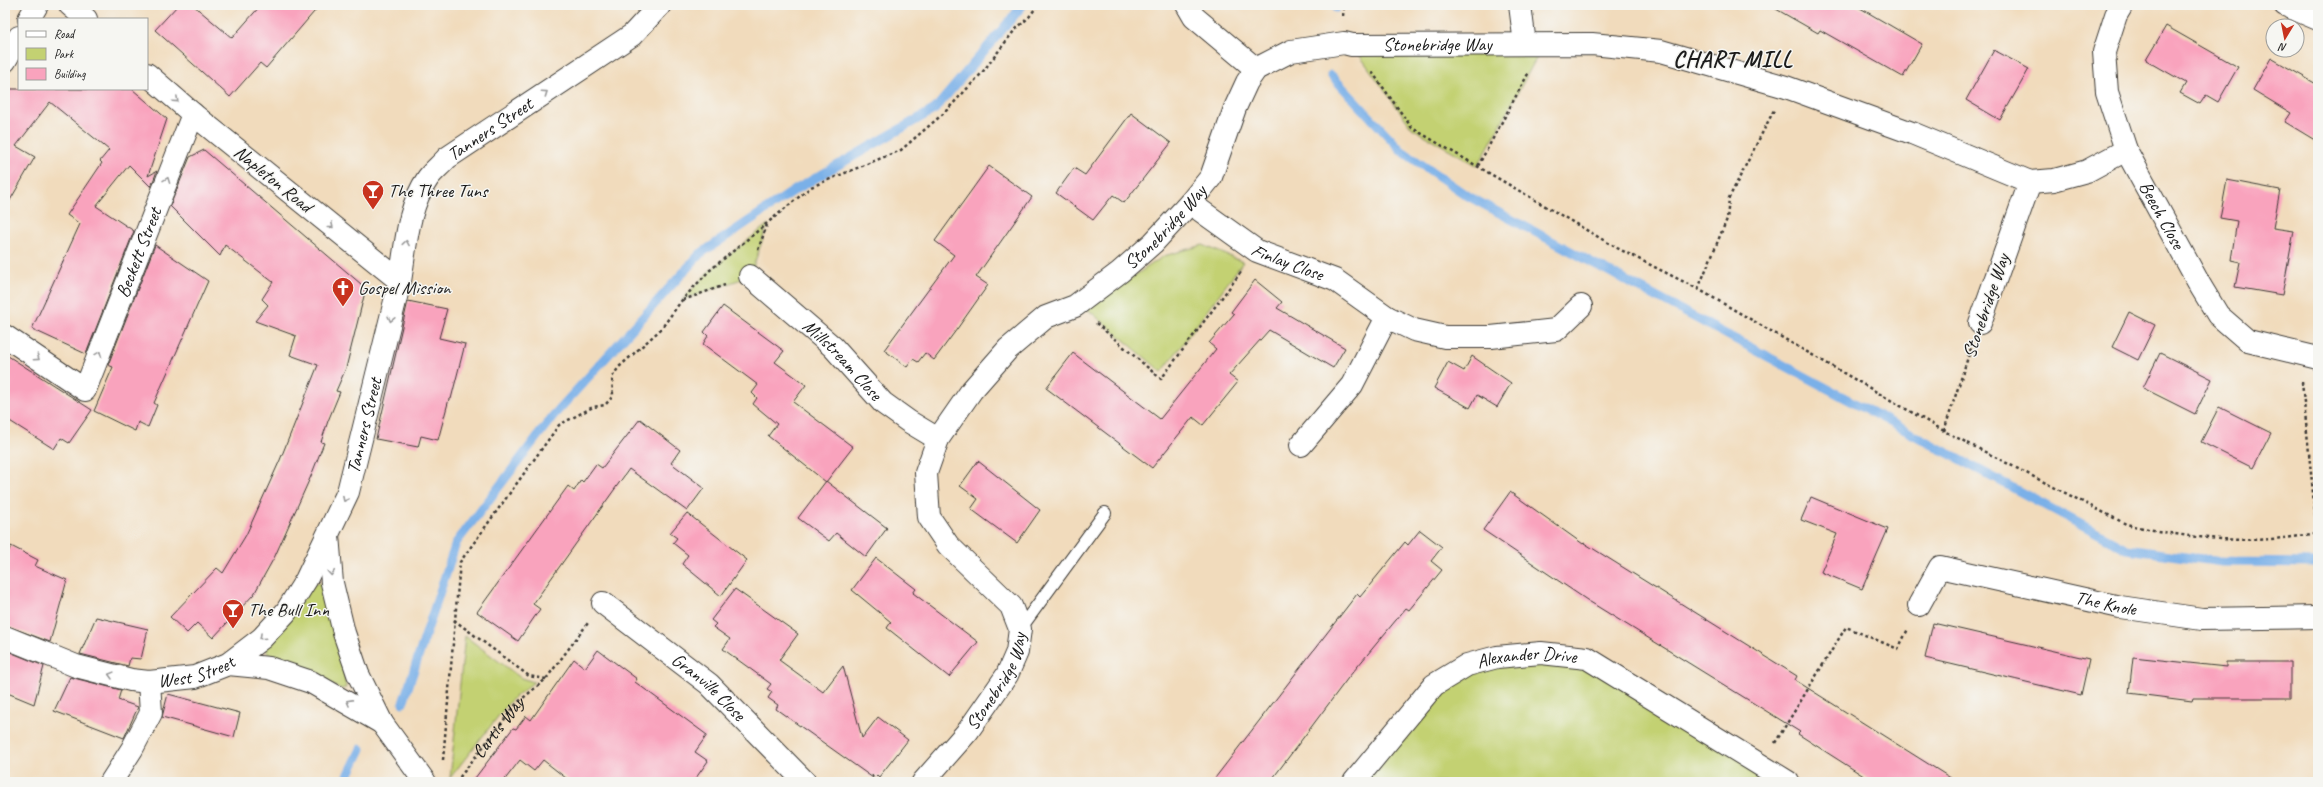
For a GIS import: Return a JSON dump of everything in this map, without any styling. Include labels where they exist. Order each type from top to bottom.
[{"type":"street","points":[[30,18],[37,5]]},
{"type":"street","name":"Tanners Street","points":[[328,534],[348,492],[400,281],[411,214],[418,195],[428,177],[447,158],[632,35],[660,5]]},
{"type":"street","points":[[1187,5],[1194,17],[1256,69]]},
{"type":"street","points":[[1520,5],[1535,44]]},
{"type":"street","name":"Beech Close","points":[[2122,5],[2116,15],[2104,52],[2107,92],[2126,150],[2218,315],[2248,341],[2309,356]]},
{"type":"street","points":[[2285,5],[2318,19]]},
{"type":"street","points":[[5,61],[18,39]]},
{"type":"street","name":"Stonebridge Way","points":[[923,782],[968,731],[1007,675],[1017,652],[1020,629],[1011,606],[948,545],[929,517],[926,473],[938,439],[972,390],[1008,349],[1046,317],[1075,306],[1120,272],[1153,243],[1190,203],[1211,177],[1235,108],[1247,82],[1256,69],[1292,51],[1344,43],[1352,45],[1592,44],[1661,51],[1786,87],[1912,133],[2030,182],[2054,180],[2087,171],[2126,150]]},
{"type":"street","name":"Napleton Road","points":[[148,75],[193,114],[400,281]]},
{"type":"street","name":"Beckett Street","points":[[5,336],[85,390],[193,114]]},
{"type":"street","name":"Stonebridge Way","points":[[1980,323],[2030,182]]},
{"type":"street","name":"Finlay Close","points":[[1190,203],[1258,251],[1335,280],[1387,317],[1414,330],[1445,337],[1491,337],[1556,330],[1581,306]]},
{"type":"street","name":"Millstream Close","points":[[750,276],[833,347],[883,402],[908,421],[938,439]]},
{"type":"street","points":[[1301,446],[1352,385],[1387,317]]},
{"type":"street","points":[[328,534],[332,583],[344,633],[358,674],[382,723],[425,782]]},
{"type":"street","name":"West Street","points":[[5,637],[76,666],[131,680],[149,682],[195,677],[228,664],[262,638],[286,612],[306,580],[328,534]]},
{"type":"street","name":"The Knole","points":[[1919,605],[1940,567],[2098,602],[2202,620],[2318,617]]},
{"type":"street","name":"Granville Close","points":[[603,603],[709,684],[805,782]]},
{"type":"street","name":"Alexander Drive","points":[[1354,782],[1434,685],[1467,665],[1497,657],[1540,653],[1587,658],[1788,782]]},
{"type":"street","points":[[228,664],[270,668],[311,682],[382,723]]},
{"type":"street","points":[[111,782],[132,749],[151,713],[149,682]]},
{"type":"lane","points":[[1020,629],[1106,513]]},
{"type":"path","points":[[442,767],[460,562],[558,425],[593,407],[605,405],[613,396],[612,377],[619,367],[661,329],[682,300],[709,271],[811,187],[902,150],[944,113],[981,74],[1014,30],[1029,17],[1038,5]]},
{"type":"path","points":[[1478,166],[1535,44]]},
{"type":"path","points":[[1352,45],[1412,128],[1617,248],[1698,289],[1944,431],[2126,524],[2151,530],[2232,539],[2266,541],[2316,533]]},
{"type":"path","points":[[1698,289],[1727,219],[1729,198],[1786,87]]},
{"type":"path","points":[[1075,306],[1161,379],[1258,251]]},
{"type":"path","name":"Stonebridge Way","points":[[1944,431],[1980,323]]},
{"type":"path","points":[[2309,356],[2318,564]]},
{"type":"path","name":"Curtis Way","points":[[456,782],[517,703],[546,679],[603,603]]},
{"type":"path","points":[[1761,765],[1846,627],[1898,649],[1919,605]]},
{"type":"path","points":[[454,620],[530,676],[546,679]]},
{"type":"green space","points":[[1544,44],[1478,166],[1412,128],[1352,45]]},
{"type":"green space","points":[[768,224],[750,276],[682,300],[709,271]]},
{"type":"green space","points":[[1203,245],[1243,262],[1162,372],[1086,308],[1164,256]]},
{"type":"green space","points":[[315,583],[323,584],[342,658],[346,688],[341,689],[287,665],[268,654],[266,648]]},
{"type":"green space","points":[[465,636],[521,678],[534,682],[511,700],[450,778]]},
{"type":"green space","points":[[1587,658],[1788,782],[1360,782],[1467,665]]},
{"type":"building","points":[[178,5],[193,5],[232,38],[261,5],[320,5],[266,68],[260,63],[230,97],[155,30]]},
{"type":"building","points":[[1769,5],[1855,5],[1922,44],[1903,77],[1820,30],[1818,33]]},
{"type":"building","points":[[2166,26],[2238,67],[2218,102],[2206,95],[2200,104],[2180,93],[2186,83],[2146,60]]},
{"type":"building","points":[[1994,50],[2029,69],[2000,120],[1966,100]]},
{"type":"building","points":[[2271,58],[2318,85],[2318,142],[2285,122],[2291,113],[2253,90]]},
{"type":"building","points":[[5,89],[133,90],[167,119],[148,176],[157,171],[151,187],[129,165],[96,206],[134,231],[86,354],[32,329],[80,224],[67,215],[102,163],[100,161],[109,150],[50,102],[16,146],[35,157],[5,209]]},
{"type":"building","points":[[1131,113],[1171,143],[1124,203],[1113,195],[1093,220],[1056,193],[1074,168],[1085,175]]},
{"type":"building","points":[[204,150],[361,284],[365,292],[346,368],[336,391],[340,392],[328,421],[321,442],[324,443],[311,476],[275,556],[254,594],[213,638],[197,623],[187,633],[170,617],[217,568],[223,573],[246,535],[280,460],[318,365],[290,355],[296,336],[255,321],[268,305],[262,299],[273,282],[225,245],[220,256],[170,206],[190,157]]},
{"type":"building","points":[[989,166],[1032,197],[976,277],[988,285],[957,329],[934,360],[925,353],[918,362],[913,359],[907,367],[884,350],[954,255],[935,241]]},
{"type":"building","points":[[2227,180],[2280,190],[2273,228],[2294,231],[2282,295],[2235,287],[2240,262],[2231,260],[2237,221],[2220,218]]},
{"type":"building","points":[[155,245],[208,281],[154,403],[157,405],[148,427],[138,422],[135,431],[94,411],[113,367],[108,365]]},
{"type":"building","points":[[1255,280],[1282,302],[1277,308],[1345,348],[1333,368],[1269,330],[1229,375],[1238,382],[1203,425],[1193,417],[1152,468],[1046,388],[1073,353],[1160,419],[1216,349],[1209,343],[1234,314],[1231,312]]},
{"type":"building","points":[[408,301],[447,309],[439,338],[465,344],[451,399],[449,399],[438,440],[421,436],[418,447],[376,439]]},
{"type":"building","points":[[723,306],[784,351],[775,362],[806,385],[793,402],[853,447],[826,482],[768,436],[777,424],[753,404],[757,398],[752,393],[758,385],[703,344],[708,336],[704,332]]},
{"type":"building","points":[[2129,312],[2155,325],[2138,360],[2112,347]]},
{"type":"building","points":[[2160,353],[2212,379],[2195,414],[2143,388]]},
{"type":"building","points":[[5,354],[92,410],[69,443],[61,438],[54,449],[5,418]]},
{"type":"building","points":[[1472,356],[1511,383],[1497,407],[1477,395],[1470,408],[1434,388],[1448,362],[1464,371]]},
{"type":"building","points":[[2219,407],[2271,433],[2253,468],[2201,442]]},
{"type":"building","points":[[640,419],[680,450],[671,463],[704,488],[687,511],[629,469],[533,604],[540,609],[518,641],[477,612],[568,486],[574,491],[581,480],[583,482],[596,464],[602,468]]},
{"type":"building","points":[[978,461],[1040,510],[1017,543],[971,509],[978,499],[960,486]]},
{"type":"building","points":[[826,481],[887,528],[866,557],[836,533],[829,541],[798,518]]},
{"type":"building","points":[[1510,492],[1583,544],[1584,543],[1797,676],[1795,680],[1957,782],[1873,782],[1798,734],[1800,732],[1587,600],[1483,530]]},
{"type":"building","points":[[1811,497],[1888,529],[1862,589],[1821,572],[1837,534],[1801,520]]},
{"type":"building","points":[[687,513],[747,560],[721,596],[682,564],[688,555],[673,543],[677,538],[670,533]]},
{"type":"building","points":[[1420,530],[1442,547],[1431,561],[1442,570],[1409,610],[1406,608],[1348,678],[1270,782],[1212,782],[1357,594],[1360,597],[1405,542],[1408,545]]},
{"type":"building","points":[[11,546],[38,560],[35,566],[67,580],[50,642],[5,625],[5,559]]},
{"type":"building","points":[[876,558],[916,589],[913,593],[978,642],[949,677],[887,628],[891,622],[852,590]]},
{"type":"building","points":[[735,589],[798,634],[779,660],[823,692],[843,666],[862,738],[878,717],[908,740],[879,777],[877,775],[875,777],[872,775],[873,778],[776,709],[778,705],[768,698],[772,692],[767,689],[771,684],[723,649],[730,639],[713,627],[716,624],[711,620]]},
{"type":"building","points":[[96,617],[148,629],[141,659],[130,658],[128,666],[80,654]]},
{"type":"building","points":[[1933,623],[2089,659],[2081,695],[1925,658]]},
{"type":"building","points":[[5,650],[44,666],[34,704],[5,692]]},
{"type":"building","points":[[598,650],[637,679],[635,682],[707,735],[695,752],[708,761],[693,782],[571,782],[543,760],[534,771],[520,760],[503,782],[472,782],[513,728],[516,729],[526,716],[531,720],[574,659],[585,668]]},
{"type":"building","points":[[2133,657],[2226,667],[2226,662],[2290,662],[2290,698],[2193,698],[2192,701],[2129,693]]},
{"type":"building","points":[[70,677],[121,690],[118,700],[138,707],[124,738],[54,711]]},
{"type":"building","points":[[168,694],[240,713],[234,737],[162,717]]},
{"type":"waterway","points":[[403,703],[456,543],[553,416],[700,254],[795,190],[935,109],[1023,5]]},
{"type":"waterway","points":[[1331,75],[1402,151],[1466,195],[2127,549],[2222,562],[2318,563]]},
{"type":"waterway","points":[[345,782],[361,749]]},
{"type":"place","name":"The Three Tuns","points":[[373,210]]},
{"type":"place","name":"Gospel Mission","points":[[343,308]]},
{"type":"place","name":"The Bull Inn","points":[[233,630]]},
{"type":"district","name":"CHART MILL","points":[[1733,59]]}]
